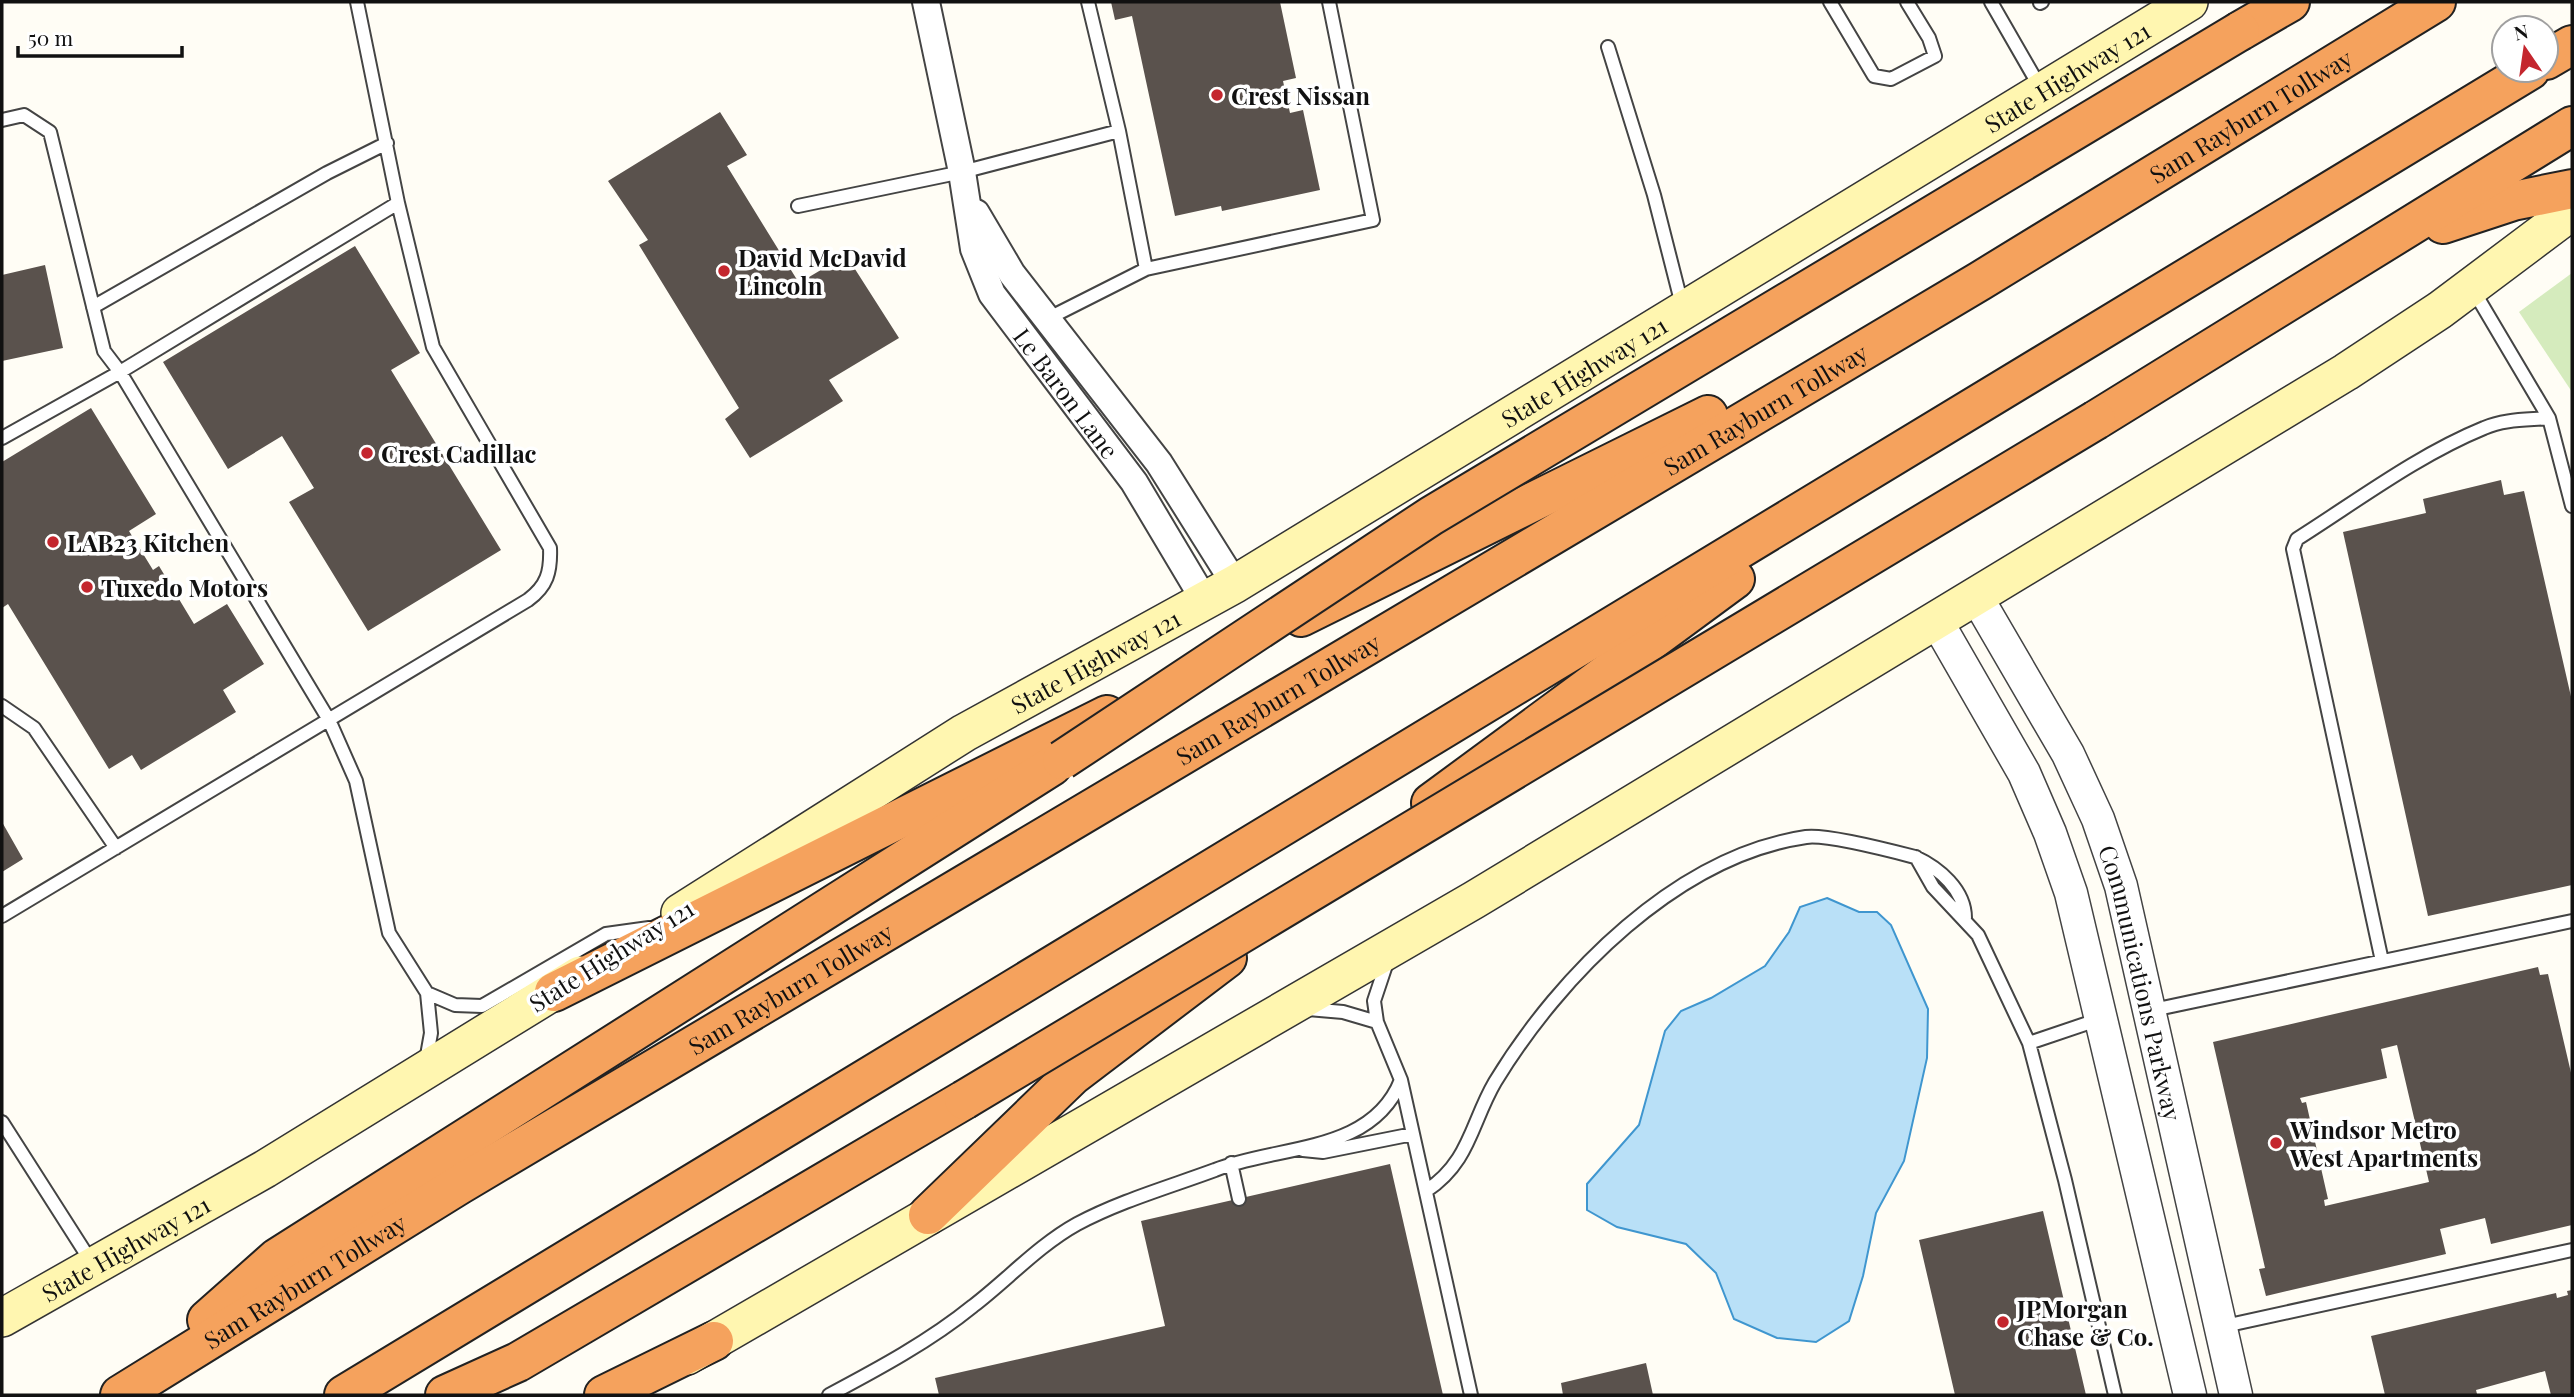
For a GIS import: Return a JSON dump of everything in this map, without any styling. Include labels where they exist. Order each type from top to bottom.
[{"type":"highway","points":[[124,1393],[277,1258],[898,865],[1431,516],[2290,2]]},
{"type":"highway","name":"Sam Rayburn Tollway","points":[[124,1393],[471,1178],[1980,281],[2436,2]]},
{"type":"highway","points":[[344,1395],[2507,84]]},
{"type":"highway","points":[[445,1395],[518,1362],[964,1100],[2322,283],[2572,125]]},
{"type":"highway","points":[[2322,283],[2445,223],[2513,201],[2572,189]]},
{"type":"highway","points":[[554,992],[1980,281]]},
{"type":"highway","points":[[928,1215],[1073,1075],[1453,787],[1940,429]]},
{"type":"highway","points":[[604,1395],[714,1341]]},
{"type":"main road","name":"State Highway 121","points":[[2,1318],[265,1169],[554,992],[964,733],[1220,592],[2189,2]]},
{"type":"main road","points":[[620,1395],[1393,946],[2346,372],[2472,287],[2572,211]]},
{"type":"street","name":"Le Baron Lane","points":[[926,2],[962,172],[974,249],[992,294],[1220,592]]},
{"type":"street","name":"Le Baron Lane","points":[[962,172],[971,200],[995,249],[1159,463],[1220,592]]},
{"type":"street","name":"Communications Parkway","points":[[1976,596],[2068,754],[2098,819],[2121,886],[2236,1395]]},
{"type":"street","name":"Communications Parkway","points":[[1936,620],[2024,773],[2050,833],[2071,892],[2190,1395]]},
{"type":"street","points":[[2101,1019],[2148,1011]]},
{"type":"lane","points":[[2,916],[528,600],[539,592],[551,572],[550,548],[433,347],[398,203],[357,2]]},
{"type":"lane","points":[[1088,2],[1119,131],[1146,270]]},
{"type":"lane","points":[[1047,319],[1146,270],[1373,220],[1329,2]]},
{"type":"lane","points":[[1830,2],[1874,76],[1891,79],[1935,55],[1929,38],[1907,2]]},
{"type":"lane","points":[[1992,2],[2043,92]]},
{"type":"lane","points":[[1608,47],[1654,195],[1683,310]]},
{"type":"lane","points":[[2,120],[24,116],[50,132],[104,351],[120,372],[329,720],[356,781],[389,933],[427,993],[431,1048],[423,1072]]},
{"type":"lane","points":[[798,205],[962,172],[1119,131]]},
{"type":"lane","points":[[93,307],[327,173],[387,143]]},
{"type":"lane","points":[[2,438],[120,372],[398,203]]},
{"type":"lane","points":[[2472,287],[2549,418],[2572,506]]},
{"type":"lane","points":[[2382,961],[2292,549],[2297,539],[2414,464],[2485,427],[2507,421],[2549,418]]},
{"type":"lane","points":[[2,706],[34,728],[116,848]]},
{"type":"lane","points":[[1426,1191],[1446,1178],[1472,1138],[1494,1084],[1571,977],[1649,906],[1737,857],[1808,836],[1915,857],[1933,887],[1965,918],[1978,935],[2029,1043],[2065,1180],[2115,1395]]},
{"type":"lane","points":[[2148,1011],[2572,921]]},
{"type":"lane","points":[[427,993],[455,1005],[482,1006],[606,934],[658,926]]},
{"type":"lane","points":[[1393,946],[1374,1000],[1377,1022],[1401,1080],[1471,1395]]},
{"type":"lane","points":[[1276,1012],[1320,1008],[1377,1022]]},
{"type":"lane","points":[[2029,1043],[2101,1019]]},
{"type":"lane","points":[[829,1395],[876,1370],[971,1308],[1042,1249],[1076,1225],[1231,1163],[1350,1135],[1378,1118],[1394,1097],[1401,1080]]},
{"type":"lane","points":[[2,1122],[94,1266]]},
{"type":"lane","points":[[1289,1149],[1323,1152],[1413,1134]]},
{"type":"lane","points":[[1231,1163],[1239,1199]]},
{"type":"lane","points":[[2220,1327],[2572,1250]]},
{"type":"green space","points":[[2572,273],[2572,392],[2519,312]]},
{"type":"water","points":[[1827,898],[1859,912],[1877,912],[1891,925],[1928,1009],[1927,1058],[1904,1161],[1876,1213],[1863,1276],[1849,1321],[1816,1342],[1777,1338],[1734,1319],[1716,1273],[1686,1244],[1617,1227],[1587,1210],[1587,1184],[1639,1125],[1665,1031],[1681,1011],[1711,998],[1765,966],[1789,932],[1800,907]]},
{"type":"building","name":"Crest Nissan","points":[[1111,2],[1280,2],[1296,78],[1283,81],[1290,113],[1303,110],[1320,190],[1222,211],[1221,206],[1175,216],[1132,16],[1115,20]]},
{"type":"building","points":[[720,112],[747,155],[727,166],[799,283],[846,255],[899,338],[829,380],[843,401],[750,458],[725,419],[739,408],[639,245],[648,240],[608,181]]},
{"type":"building","name":"Crest Cadillac","points":[[355,246],[420,353],[391,370],[501,550],[368,631],[289,502],[314,488],[282,436],[228,469],[163,362]]},
{"type":"building","points":[[45,265],[63,348],[2,361],[2,275]]},
{"type":"building","name":"Tuxedo Motors","points":[[91,408],[156,514],[129,531],[153,570],[159,566],[194,624],[227,604],[264,664],[223,690],[236,712],[141,770],[132,755],[109,769],[8,604],[2,608],[2,462]]},
{"type":"building","points":[[2501,480],[2504,495],[2524,491],[2572,701],[2572,885],[2428,916],[2343,532],[2426,513],[2423,499]]},
{"type":"building","points":[[2,822],[23,859],[2,872]]},
{"type":"building","points":[[2538,967],[2540,975],[2548,974],[2572,1077],[2572,1225],[2491,1244],[2485,1218],[2440,1229],[2446,1254],[2266,1296],[2259,1269],[2265,1268],[2213,1042]],"holes":[[[2397,1045],[2429,1182],[2325,1206],[2324,1200],[2328,1199],[2306,1102],[2302,1103],[2300,1098],[2387,1078],[2381,1049]]]},
{"type":"building","points":[[1390,1164],[1443,1395],[939,1395],[935,1378],[1165,1326],[1141,1221]]},
{"type":"building","name":"JPMorgan Chase & Co.","points":[[2043,1211],[2086,1395],[1955,1395],[1919,1240]]},
{"type":"building","points":[[2572,1290],[2572,1395],[2551,1395],[2545,1371],[2476,1390],[2477,1394],[2385,1395],[2371,1336],[2556,1293],[2557,1298],[2568,1295],[2567,1291]]},
{"type":"building","points":[[1646,1363],[1653,1395],[1563,1395],[1561,1383]]},
{"type":"place","name":"Crest Nissan","points":[[1217,95]]},
{"type":"place","name":"David McDavid Lincoln","points":[[724,271]]},
{"type":"place","name":"Crest Cadillac","points":[[367,453]]},
{"type":"place","name":"LAB23 Kitchen","points":[[53,542]]},
{"type":"place","name":"Tuxedo Motors","points":[[87,587]]},
{"type":"place","name":"Windsor Metro West Apartments","points":[[2276,1143]]},
{"type":"place","name":"JPMorgan Chase & Co.","points":[[2003,1322]]}]
